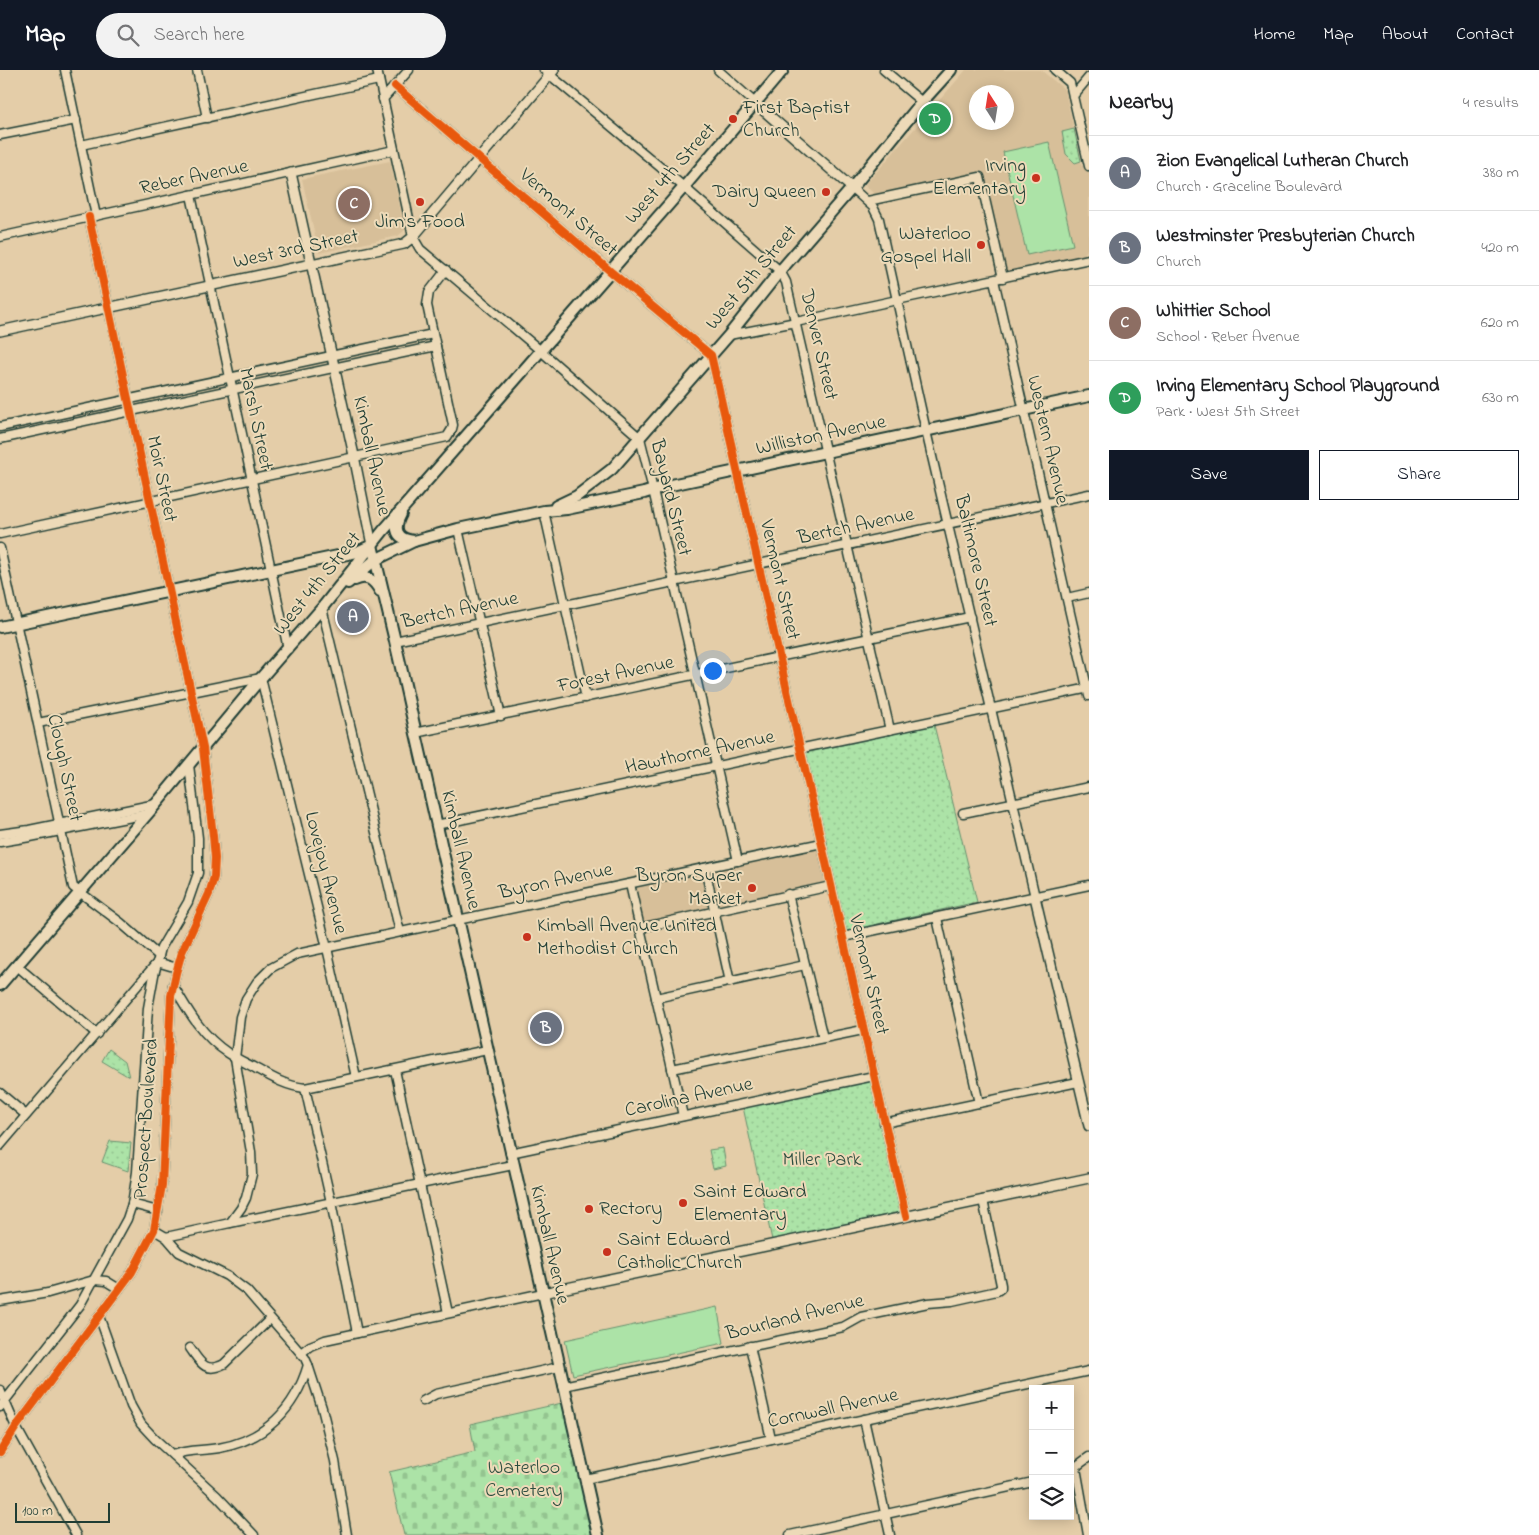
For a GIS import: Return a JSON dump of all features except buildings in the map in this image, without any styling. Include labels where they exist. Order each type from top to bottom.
[{"type":"main road","name":"West 4th Street","points":[[0,985],[148,814],[261,678],[288,649],[372,545],[684,187],[783,70]]},
{"type":"main road","name":"West 5th Street","points":[[544,511],[564,503],[591,487],[612,469],[728,335],[922,102],[951,70]]},
{"type":"main road","name":"Williston Avenue","points":[[322,608],[375,560],[414,541],[544,511],[644,493],[666,486],[1089,396]]},
{"type":"main road","points":[[406,506],[397,524],[397,530],[402,538],[414,541]]},
{"type":"main road","points":[[0,627],[357,552],[372,545]]},
{"type":"main road","name":"Kimball Avenue","points":[[372,545],[598,1535]]},
{"type":"main road","points":[[347,584],[359,578],[369,578],[378,587],[385,601]]},
{"type":"street","name":"Moir Street","points":[[65,70],[81,145],[108,308],[203,748]]},
{"type":"street","points":[[197,70],[207,118]]},
{"type":"street","points":[[376,70],[413,237]]},
{"type":"street","points":[[383,98],[409,70]]},
{"type":"street","name":"Baltimore Street","points":[[718,70],[868,201],[874,207],[879,219],[926,431],[1089,1126]]},
{"type":"street","points":[[884,70],[922,102]]},
{"type":"street","points":[[1055,70],[1070,83],[1088,153],[1089,166]]},
{"type":"street","name":"West 3rd Street","points":[[0,331],[404,244],[413,237],[550,72]]},
{"type":"street","name":"Denver Street","points":[[550,72],[780,271],[788,288],[890,730]]},
{"type":"street","points":[[1073,96],[1089,77]]},
{"type":"street","points":[[81,145],[379,80]]},
{"type":"street","name":"Vermont Street","points":[[395,86],[610,271],[711,355],[906,1216]]},
{"type":"street","points":[[0,135],[76,120]]},
{"type":"street","name":"Reber Avenue","points":[[0,237],[394,150]]},
{"type":"street","name":"Kimball Avenue","points":[[291,173],[335,368],[372,545]]},
{"type":"street","points":[[868,201],[980,177],[1003,278]]},
{"type":"street","name":"Marsh Street","points":[[191,195],[288,649]]},
{"type":"street","name":"Bayard Street","points":[[413,237],[420,249],[640,438],[738,861]]},
{"type":"street","points":[[728,335],[1089,259]]},
{"type":"street","points":[[0,534],[447,437],[453,425],[427,305],[428,298],[435,284],[446,270]]},
{"type":"street","name":"Western Avenue","points":[[994,280],[1088,691]]},
{"type":"street","points":[[0,427],[433,334]]},
{"type":"street","points":[[0,439],[436,346]]},
{"type":"street","name":"Bertch Avenue","points":[[395,641],[1089,494]]},
{"type":"street","points":[[544,511],[586,698]]},
{"type":"street","points":[[458,530],[501,716]]},
{"type":"street","name":"Clough Street","points":[[0,548],[73,887],[121,923],[157,960]]},
{"type":"street","points":[[1067,598],[1089,593]]},
{"type":"street","points":[[322,608],[400,932]]},
{"type":"street","name":"Forest Avenue","points":[[415,733],[970,618]]},
{"type":"street","points":[[38,723],[261,678]]},
{"type":"street","name":"Lovejoy Avenue","points":[[261,678],[327,948],[356,1077]]},
{"type":"street","name":"Hawthorne Avenue","points":[[436,825],[992,708],[1088,691]]},
{"type":"street","name":"Prospect Boulevard","points":[[0,1452],[16,1427],[132,1272],[154,1230],[163,1168],[173,985],[186,943],[209,894],[214,877],[215,858],[203,748]]},
{"type":"street","name":"Prospect Boulevard","points":[[2,1404],[80,1305],[127,1219],[132,1204],[137,1172],[148,1008],[157,960],[164,942],[188,902],[198,873],[198,838],[189,765]]},
{"type":"street","points":[[963,813],[1089,787]]},
{"type":"street","points":[[0,842],[156,804]]},
{"type":"street","points":[[2,832],[60,828],[148,814]]},
{"type":"street","name":"Byron Avenue","points":[[230,1223],[246,1198],[252,1174],[251,1152],[235,1058],[240,1017],[242,1008],[251,990],[271,968],[297,954],[822,843]]},
{"type":"street","points":[[705,868],[730,982]]},
{"type":"street","points":[[630,884],[683,1116]]},
{"type":"street","points":[[843,937],[1089,885]]},
{"type":"street","points":[[639,928],[831,886]]},
{"type":"street","points":[[788,894],[823,1038]]},
{"type":"street","points":[[936,918],[979,1103]]},
{"type":"street","points":[[0,1146],[97,1034],[157,960],[177,968]]},
{"type":"street","points":[[656,998],[805,965]]},
{"type":"street","points":[[17,966],[97,1034]]},
{"type":"street","points":[[173,985],[202,1030],[217,1045],[235,1058],[280,1082],[295,1087],[305,1088],[487,1050]]},
{"type":"street","points":[[672,1069],[864,1030]]},
{"type":"street","points":[[395,1070],[448,1313]]},
{"type":"street","name":"Carolina Avenue","points":[[510,1153],[874,1076]]},
{"type":"street","points":[[884,1123],[1078,1082]]},
{"type":"street","points":[[305,1088],[331,1202],[357,1333]]},
{"type":"street","points":[[0,1093],[26,1115]]},
{"type":"street","points":[[166,1237],[513,1165]]},
{"type":"street","points":[[301,1353],[317,1342],[357,1333],[1089,1178]]},
{"type":"street","name":"Bourland Avenue","points":[[563,1386],[843,1327],[861,1317],[998,1291],[1001,1285],[983,1200]]},
{"type":"street","points":[[132,1204],[158,1211]]},
{"type":"street","points":[[154,1230],[166,1237],[179,1252],[222,1273],[247,1291],[301,1353],[308,1365],[322,1408],[335,1460],[347,1535]]},
{"type":"street","points":[[0,1301],[48,1293],[94,1280],[106,1282],[119,1289]]},
{"type":"street","points":[[99,1316],[136,1415],[148,1432],[217,1496],[254,1535]]},
{"type":"street","points":[[190,1348],[201,1364],[206,1367],[218,1367],[224,1364],[270,1319]]},
{"type":"street","points":[[750,1346],[771,1439]]},
{"type":"street","points":[[173,1455],[188,1450],[207,1450],[230,1446],[246,1440],[261,1431],[288,1407],[302,1382],[308,1365]]},
{"type":"street","points":[[423,1401],[436,1394],[559,1368]]},
{"type":"street","name":"Cornwall Avenue","points":[[585,1479],[1089,1372]]},
{"type":"street","points":[[0,1390],[2,1404],[76,1535]]},
{"type":"street","points":[[864,1419],[890,1535]]},
{"type":"street","points":[[1074,1469],[1089,1458]]},
{"type":"street","points":[[1074,1474],[1088,1535]]},
{"type":"street","points":[[790,1535],[1029,1483]]},
{"type":"shaded area","name":"Irving Elementary","points":[[966,70],[1041,70],[1065,90],[1082,166],[1089,165],[1089,246],[1083,257],[1006,273],[982,171],[874,194],[865,185]]},
{"type":"shaded area","points":[[390,161],[405,230],[398,236],[319,253],[302,179]]},
{"type":"shaded area","points":[[826,846],[835,880],[633,928],[624,888]]},
{"type":"green space","points":[[933,108],[938,112],[944,110],[949,115],[933,133],[920,122]]},
{"type":"green space","points":[[1074,129],[1081,161],[1075,163],[1066,154],[1062,132]]},
{"type":"green space","points":[[1049,142],[1073,245],[1027,255],[1003,152]]},
{"type":"green space","points":[[934,725],[977,902],[846,931],[805,753]]},
{"type":"green space","points":[[109,1049],[125,1061],[129,1077],[102,1061]]},
{"type":"green space","name":"Miller Park","points":[[872,1080],[900,1212],[772,1240],[743,1107]]},
{"type":"green space","points":[[110,1141],[131,1143],[128,1171],[102,1162]]},
{"type":"green space","points":[[723,1148],[726,1166],[713,1169],[709,1150]]},
{"type":"green space","points":[[717,1307],[724,1343],[573,1375],[565,1340]]},
{"type":"green space","name":"Waterloo Cemetery","points":[[562,1403],[593,1535],[404,1535],[389,1472],[475,1452],[470,1424]]},
{"type":"cycle path","points":[[395,86],[610,271],[711,355],[906,1216]]},
{"type":"cycle path","points":[[0,1452],[16,1427],[132,1272],[154,1230],[162,1185],[171,996],[182,952],[209,894],[214,877],[215,858],[203,748],[89,217]]},
{"type":"place","name":"First Baptist Church","points":[[733,119]]},
{"type":"place","name":"Irving Elementary School Playground","points":[[935,119]]},
{"type":"place","name":"Irving Elementary","points":[[1036,178]]},
{"type":"place","name":"Dairy Queen","points":[[826,192]]},
{"type":"place","name":"Jim's Food","points":[[420,202]]},
{"type":"place","name":"Whittier School","points":[[354,204]]},
{"type":"place","name":"Waterloo Gospel Hall","points":[[981,245]]},
{"type":"place","name":"Zion Evangelical Lutheran Church","points":[[353,617]]},
{"type":"place","name":"Byron Super Market","points":[[752,888]]},
{"type":"place","name":"Kimball Avenue United Methodist Church","points":[[527,937]]},
{"type":"place","name":"Westminster Presbyterian Church","points":[[546,1028]]},
{"type":"place","name":"Saint Edward Elementary","points":[[683,1203]]},
{"type":"place","name":"Rectory","points":[[589,1209]]},
{"type":"place","name":"Saint Edward Catholic Church","points":[[607,1252]]}]
